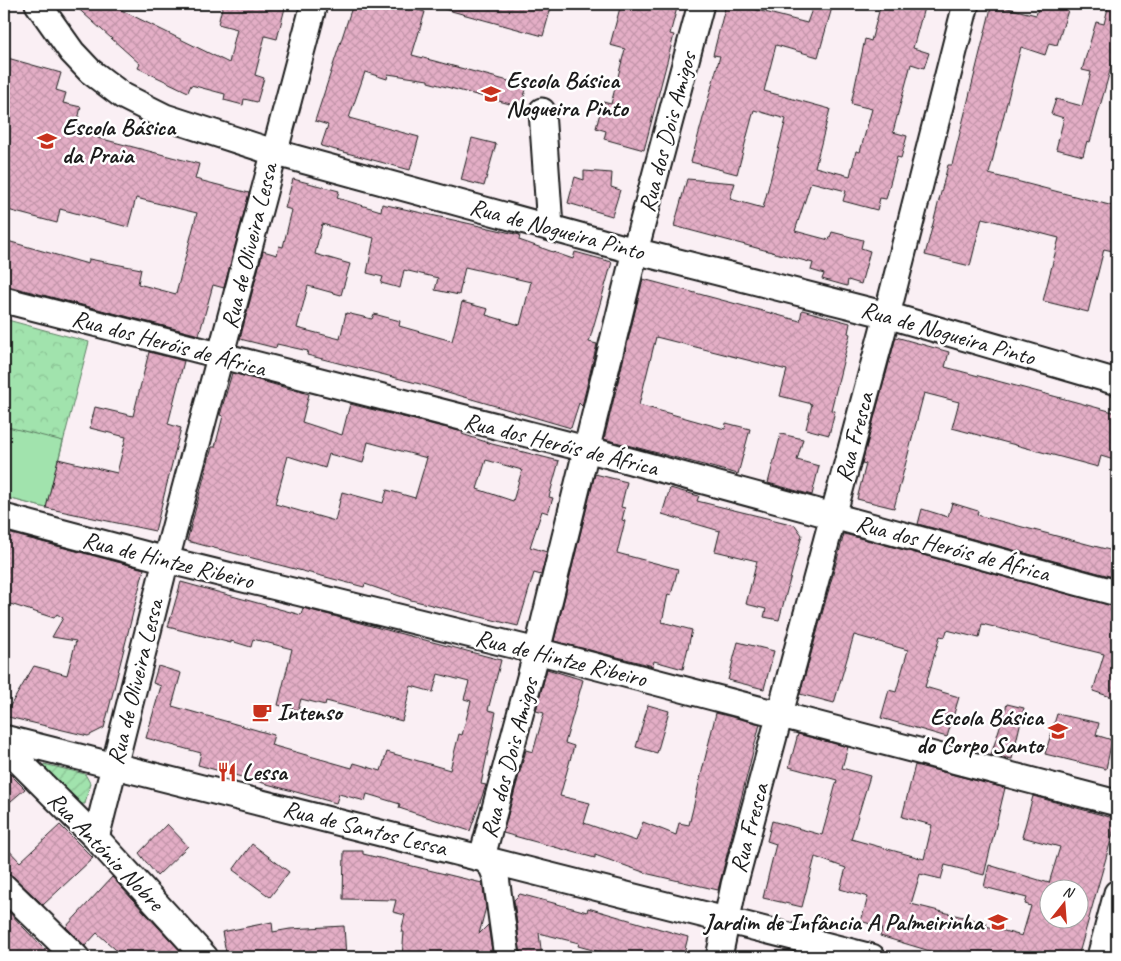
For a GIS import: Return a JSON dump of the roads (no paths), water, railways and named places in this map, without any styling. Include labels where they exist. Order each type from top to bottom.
[{"type":"street","name":"Rua de Nogueira Pinto","points":[[38,4],[72,52],[105,84],[123,96],[165,117],[273,152],[635,251],[888,315],[1117,382]]},
{"type":"street","name":"Rua de Oliveira Lessa","points":[[96,838],[166,560],[273,152],[314,4]]},
{"type":"street","name":"Rua dos Dois Amigos","points":[[507,957],[496,877],[492,867],[482,857],[537,651],[635,251],[701,4]]},
{"type":"street","name":"Rua Fresca","points":[[719,957],[726,920],[778,715],[888,315],[966,4]]},
{"type":"street","points":[[542,111],[550,227]]},
{"type":"street","name":"Rua dos Heróis de África","points":[[4,300],[586,450],[1117,593]]},
{"type":"street","name":"Rua de Hintze Ribeiro","points":[[4,517],[166,560],[537,651],[1117,804]]},
{"type":"street","name":"Rua de Santos Lessa","points":[[4,738],[482,857],[872,957]]},
{"type":"street","name":"Rua António Nobre","points":[[4,746],[96,838],[205,957]]},
{"type":"street","points":[[4,887],[76,957]]},
{"type":"street","points":[[1100,957],[1117,893]]},
{"type":"place","name":"Escola Básica Nogueira Pinto","points":[[491,94]]},
{"type":"place","name":"Escola Básica da Praia","points":[[47,141]]},
{"type":"place","name":"Intenso","points":[[262,712]]},
{"type":"place","name":"Escola Básica do Corpo Santo","points":[[1058,731]]},
{"type":"place","name":"Lessa","points":[[227,772]]},
{"type":"place","name":"Jardim de Infância A Palmeirinha","points":[[998,922]]}]
